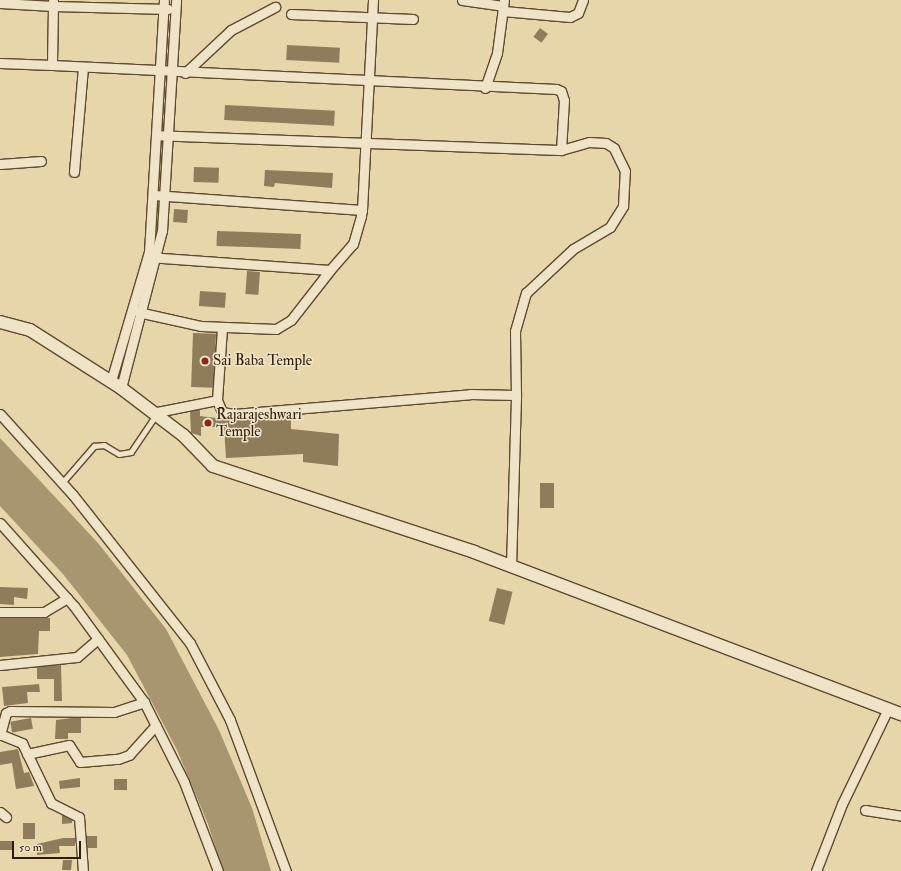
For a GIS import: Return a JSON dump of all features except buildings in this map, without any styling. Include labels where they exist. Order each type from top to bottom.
[{"type":"street","points":[[116,384],[143,313],[157,259],[165,196],[176,0]]},
{"type":"street","points":[[133,310],[222,328],[276,329],[284,326],[353,244],[362,210],[367,81],[373,0]]},
{"type":"street","points":[[462,0],[570,17],[578,13],[583,0]]},
{"type":"street","points":[[0,3],[163,4],[175,10]]},
{"type":"street","points":[[52,65],[53,3]]},
{"type":"street","points":[[116,384],[133,310],[148,257],[154,195],[163,4]]},
{"type":"street","points":[[485,88],[497,53],[503,6]]},
{"type":"street","points":[[185,74],[231,30],[275,7]]},
{"type":"street","points":[[291,14],[413,19]]},
{"type":"street","points":[[0,63],[185,74],[367,81],[561,91],[564,100],[561,150]]},
{"type":"street","points":[[74,172],[83,67]]},
{"type":"street","points":[[156,135],[364,144],[561,150],[589,142],[606,144],[614,148],[625,171],[623,206],[610,227],[573,249],[526,293],[515,331],[516,395],[511,566]]},
{"type":"street","points":[[0,164],[41,161]]},
{"type":"street","points":[[154,195],[362,210]]},
{"type":"street","points":[[148,257],[157,259],[330,270]]},
{"type":"street","points":[[0,322],[30,330],[116,384],[183,435],[213,466],[511,566],[901,714]]},
{"type":"street","points":[[222,328],[217,400],[222,412],[234,414],[470,394],[516,395]]},
{"type":"street","points":[[154,414],[217,400]]},
{"type":"street","points":[[0,414],[62,483],[190,643],[230,720],[286,871]]},
{"type":"street","points":[[0,523],[67,598],[144,702],[184,782],[218,871]]},
{"type":"street","points":[[0,612],[44,612],[67,598]]},
{"type":"street","points":[[0,665],[77,657],[98,639]]},
{"type":"street","points":[[83,871],[79,817],[49,801],[27,754],[18,740],[1,735],[4,717],[10,711],[114,712],[144,702]]},
{"type":"street","points":[[816,871],[842,804],[888,709]]},
{"type":"street","points":[[27,754],[69,745],[80,762],[118,759],[130,755],[156,725]]},
{"type":"street","points":[[865,810],[901,816]]},
{"type":"lane","points":[[62,483],[94,446],[104,445],[119,454],[131,452],[154,414]]},
{"type":"shaded area","points":[[0,438],[98,543],[166,629],[219,730],[252,808],[271,871],[223,871],[208,824],[177,750],[127,655],[63,574],[0,506]]},
{"type":"place","name":"Sai Baba Temple","points":[[205,361]]},
{"type":"place","name":"Rajarajeshwari Temple","points":[[208,423]]}]
